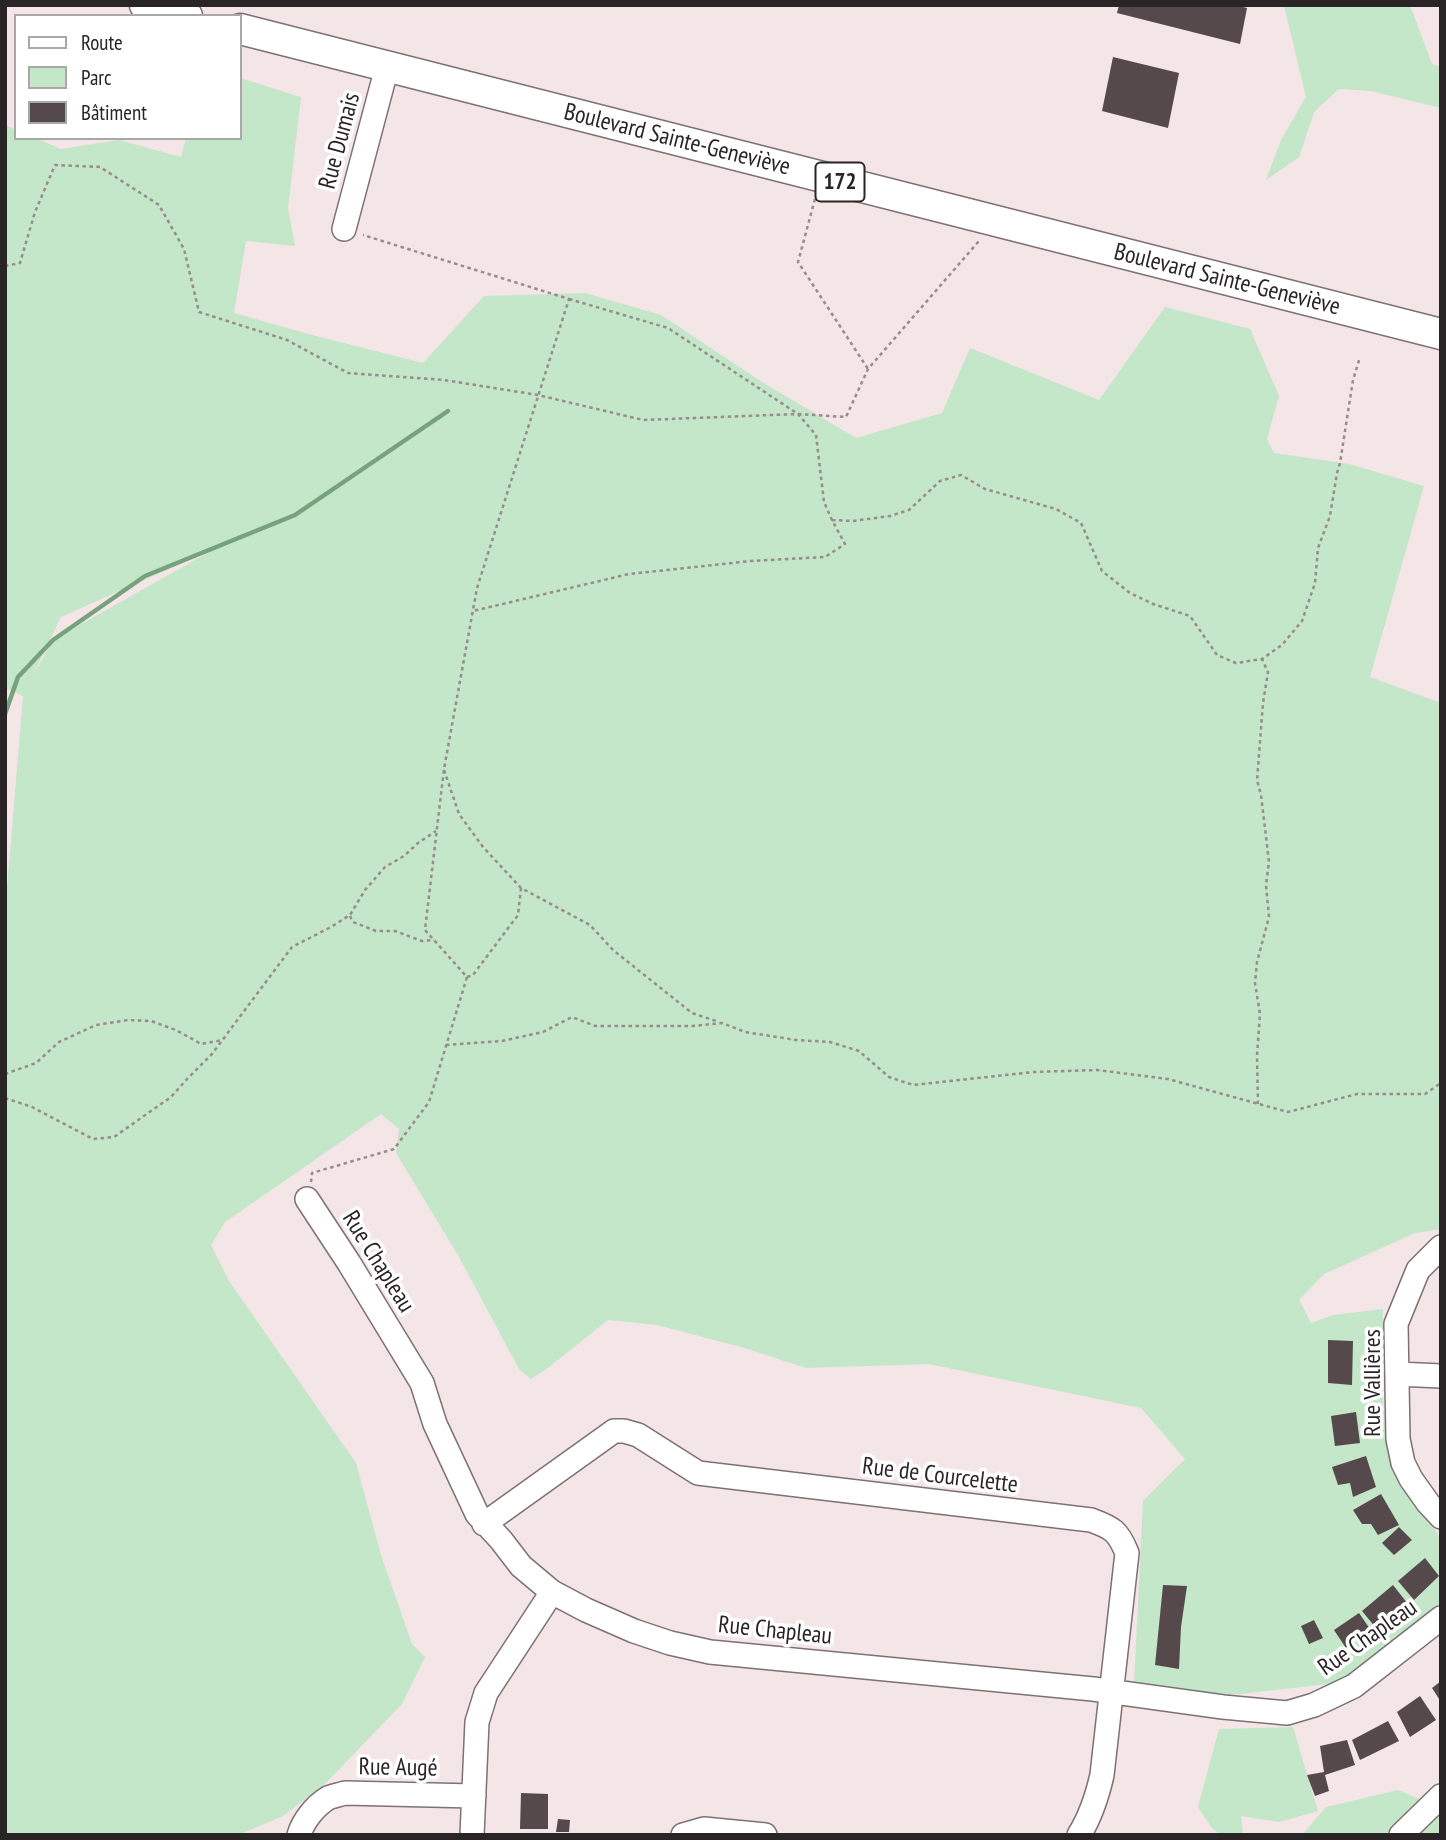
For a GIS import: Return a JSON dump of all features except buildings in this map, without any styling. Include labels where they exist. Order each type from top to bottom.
[{"type":"main road","points":[[145,5],[179,14]]},
{"type":"main road","name":"Boulevard Sainte-Geneviève","points":[[242,30],[1441,334]]},
{"type":"street","name":"Rue Dumais","points":[[344,229],[387,67]]},
{"type":"street","name":"Rue Chapleau","points":[[307,1199],[422,1383],[440,1435],[467,1495],[484,1524],[501,1540],[521,1566],[552,1592],[586,1611],[634,1631],[710,1652],[1110,1691],[1287,1713],[1314,1705],[1354,1686],[1441,1618]]},
{"type":"street","name":"Rue Vallières","points":[[1440,1248],[1418,1269],[1396,1324],[1398,1439],[1403,1462],[1411,1479],[1441,1517]]},
{"type":"street","points":[[1397,1374],[1441,1376]]},
{"type":"street","name":"Rue de Courcelette","points":[[484,1524],[614,1431],[624,1431],[638,1435],[698,1473],[1091,1520],[1110,1527],[1120,1536],[1127,1553],[1102,1775],[1088,1821],[1079,1835]]},
{"type":"street","points":[[472,1835],[477,1722],[486,1693],[552,1592]]},
{"type":"street","name":"Rue Augé","points":[[299,1835],[302,1825],[328,1798],[345,1793],[474,1796]]},
{"type":"street","points":[[1401,1835],[1441,1796]]},
{"type":"street","points":[[683,1835],[704,1829],[765,1835]]},
{"type":"path","points":[[5,265],[20,262],[35,212],[55,165],[100,167],[159,205],[184,249],[199,312],[287,340],[348,373],[444,380],[538,395],[643,419],[798,414],[846,417],[867,369],[996,221]]},
{"type":"path","points":[[821,177],[798,261],[867,369]]},
{"type":"path","points":[[344,229],[668,328],[798,414],[816,435],[824,502],[845,544],[825,557],[751,561],[629,574],[472,611]]},
{"type":"path","points":[[467,977],[425,930],[444,769],[477,588],[569,299]]},
{"type":"path","points":[[832,520],[853,522],[909,510],[940,481],[961,475],[985,489],[1056,509],[1081,523],[1102,571],[1130,593],[1190,616],[1217,655],[1236,663],[1262,659],[1282,645],[1302,621],[1315,583],[1318,548],[1330,516],[1353,380],[1360,357]]},
{"type":"path","points":[[1258,1104],[1260,1014],[1255,983],[1257,962],[1269,917],[1266,885],[1269,862],[1257,780],[1268,671],[1262,659]]},
{"type":"path","points":[[444,769],[459,814],[483,847],[522,888],[590,925],[613,950],[692,1013],[746,1032],[830,1042],[859,1051],[889,1077],[913,1086],[1033,1072],[1097,1070],[1168,1079],[1288,1112],[1357,1094],[1425,1094],[1441,1083]]},
{"type":"path","points":[[5,1098],[32,1107],[93,1139],[114,1137],[171,1097],[212,1054],[292,947],[350,915],[365,890],[385,867],[436,831]]},
{"type":"path","points":[[467,977],[473,975],[518,915],[522,888]]},
{"type":"path","points":[[350,915],[353,922],[376,931],[395,931],[422,941],[434,940]]},
{"type":"path","points":[[307,1199],[312,1173],[394,1149],[429,1102],[467,977]]},
{"type":"path","points":[[446,1045],[502,1041],[543,1032],[572,1017],[595,1026],[693,1026],[722,1023]]},
{"type":"path","points":[[5,1074],[36,1063],[59,1042],[96,1025],[128,1020],[151,1021],[176,1030],[201,1044],[223,1040]]},
{"type":"green space","points":[[1284,5],[1410,5],[1432,64],[1441,67],[1441,108],[1371,91],[1339,89],[1314,112],[1299,157],[1266,180],[1281,140],[1306,97]]},
{"type":"green space","points":[[242,79],[301,97],[288,208],[295,246],[246,241],[234,313],[312,335],[423,363],[484,296],[585,293],[661,315],[762,382],[856,438],[942,413],[970,348],[1099,400],[1165,307],[1250,329],[1279,396],[1267,439],[1274,453],[1349,464],[1424,486],[1370,677],[1441,703],[1441,1229],[1415,1233],[1324,1274],[1299,1300],[1311,1323],[1334,1315],[1383,1309],[1383,1401],[1390,1454],[1415,1500],[1441,1539],[1441,1611],[1346,1682],[1230,1695],[1134,1685],[1143,1501],[1185,1459],[1141,1408],[929,1364],[806,1368],[745,1348],[657,1325],[608,1320],[531,1379],[519,1369],[458,1255],[396,1153],[399,1129],[381,1114],[225,1222],[211,1245],[229,1281],[356,1463],[381,1555],[412,1644],[425,1657],[402,1704],[323,1786],[283,1816],[238,1835],[5,1835],[5,912],[23,696],[5,688],[5,125],[14,129],[14,140],[41,140],[61,149],[119,140],[181,157],[185,140],[242,140]],"holes":[[[218,547],[53,640],[32,677],[61,617]]]},
{"type":"green space","points":[[1293,1727],[1318,1811],[1279,1822],[1241,1816],[1243,1835],[1220,1835],[1198,1807],[1219,1729]]},
{"type":"green space","points":[[1398,1790],[1441,1808],[1441,1835],[1302,1835],[1326,1807]]},
{"type":"waterway","points":[[5,714],[18,677],[53,640],[145,576],[295,515],[448,411]]}]
